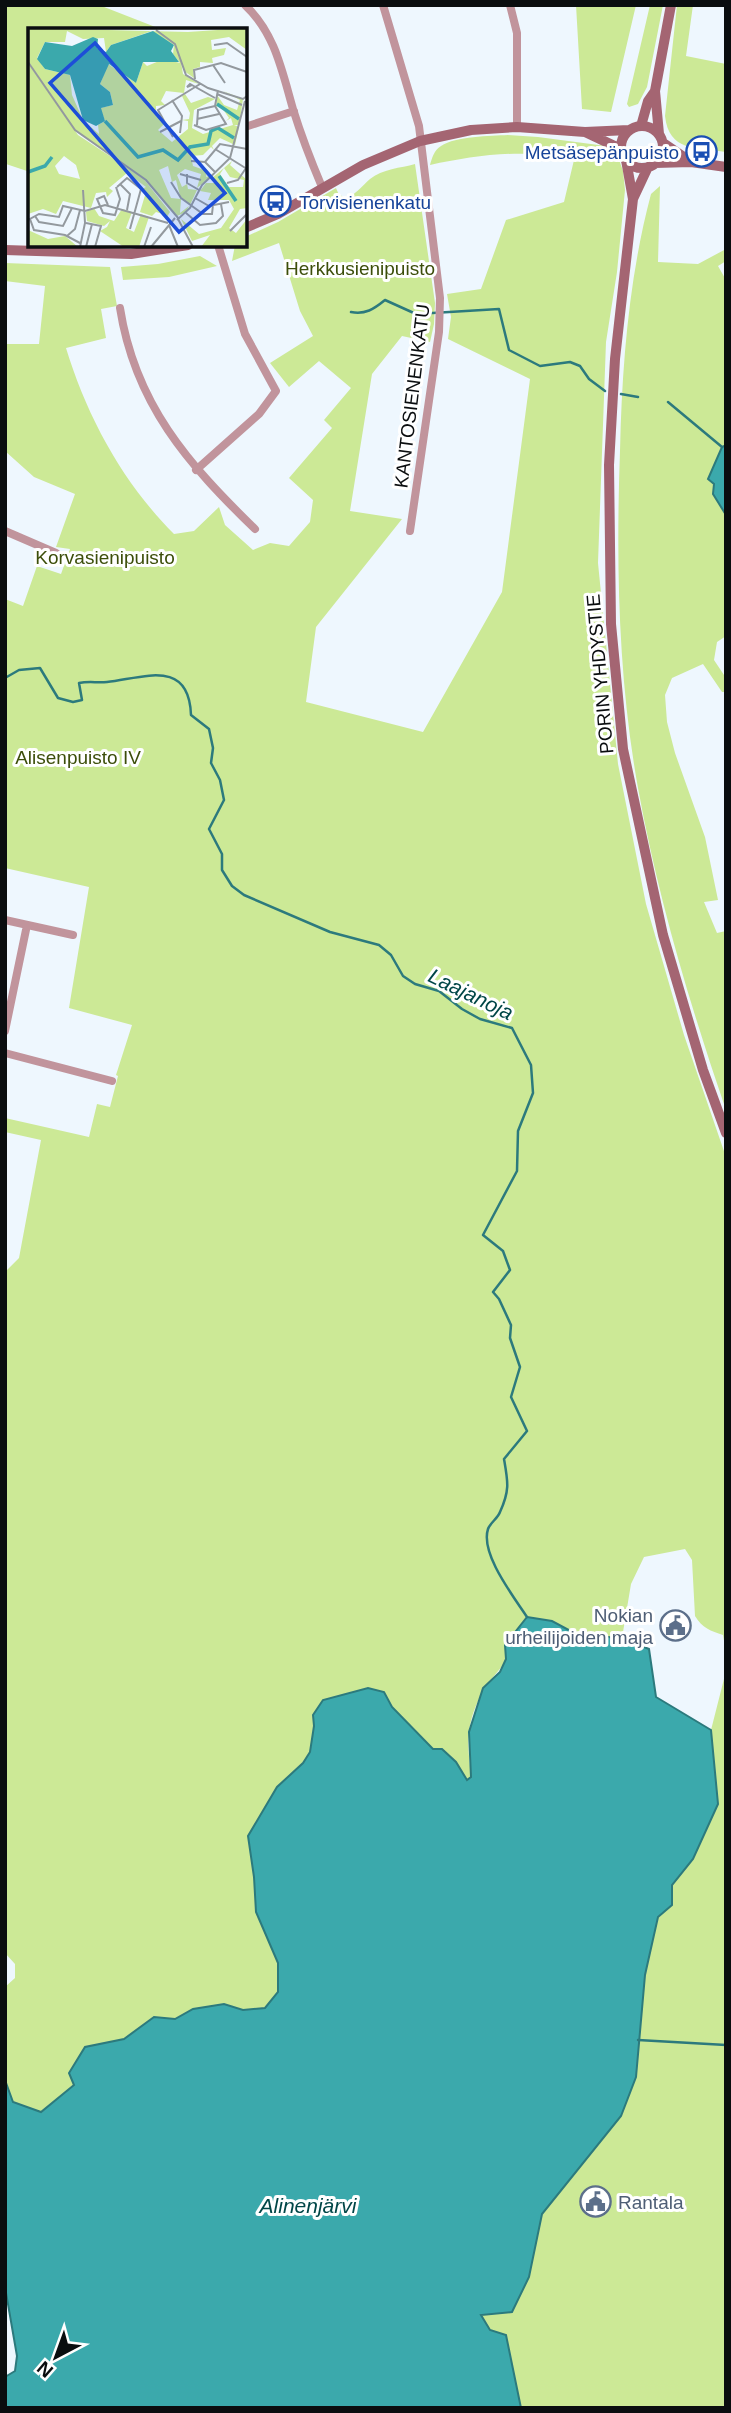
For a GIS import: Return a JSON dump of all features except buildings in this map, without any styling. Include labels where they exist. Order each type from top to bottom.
[{"type":"main road","points":[[652,165],[661,154],[655,91],[671,5]]},
{"type":"main road","points":[[641,126],[648,101],[655,91]]},
{"type":"main road","points":[[247,228],[278,214],[363,164],[420,141],[471,130],[538,127],[585,132],[629,130],[641,126],[653,129],[661,139],[691,162]]},
{"type":"main road","points":[[629,130],[623,138],[621,149],[626,160],[635,166],[691,162],[726,167]]},
{"type":"main road","points":[[585,132],[621,149]]},
{"type":"main road","name":"PORIN YHDYSTIE","points":[[626,160],[633,199],[615,359],[609,547],[613,649],[623,749],[663,934],[703,1070],[726,1133]]},
{"type":"main road","name":"PORIN YHDYSTIE","points":[[633,199],[652,165]]},
{"type":"main road","points":[[5,250],[131,254],[175,247]]},
{"type":"street","points":[[245,5],[262,25],[278,54],[294,111],[322,187]]},
{"type":"street","name":"KANTOSIENENKATU","points":[[383,5],[419,126],[440,298],[410,531]]},
{"type":"street","points":[[510,5],[517,33],[517,127]]},
{"type":"street","points":[[247,126],[294,111]]},
{"type":"street","points":[[197,470],[259,414],[276,391],[244,334],[219,247]]},
{"type":"street","points":[[120,308],[124,335],[135,371],[157,412],[197,470],[255,528]]},
{"type":"street","points":[[5,531],[56,554]]},
{"type":"street","points":[[5,920],[73,935]]},
{"type":"street","points":[[5,1031],[27,925]]},
{"type":"street","points":[[5,1053],[113,1081]]},
{"type":"green space","points":[[5,5],[99,5],[158,28],[28,28],[28,171],[6,164],[5,168]]},
{"type":"green space","points":[[576,5],[636,5],[611,112],[582,109]]},
{"type":"green space","points":[[650,5],[663,5],[647,87],[638,104],[629,107],[627,104]]},
{"type":"green space","points":[[677,5],[693,5],[686,56],[726,64],[726,152],[686,146],[672,136],[668,128],[665,116]]},
{"type":"green space","points":[[473,137],[538,137],[606,146],[617,154],[623,171],[625,190],[617,272],[606,342],[598,563],[618,764],[646,904],[684,1035],[726,1157],[726,1652],[723,1635],[704,1626],[695,1616],[692,1560],[685,1549],[644,1557],[631,1584],[622,1638],[578,1635],[552,1621],[512,1656],[488,1684],[473,1715],[468,1744],[471,1777],[467,1781],[456,1762],[433,1749],[392,1707],[384,1692],[368,1688],[353,1693],[313,1715],[310,1752],[303,1763],[277,1787],[254,1877],[256,1912],[278,1963],[278,1992],[265,2008],[243,2010],[224,2004],[193,2009],[175,2019],[154,2017],[124,2039],[86,2047],[75,2085],[41,2113],[13,2102],[5,2080],[5,1987],[15,1978],[15,1964],[5,1953],[5,1272],[19,1258],[41,1140],[5,1132],[5,1118],[89,1137],[97,1104],[110,1107],[118,1076],[116,1075],[132,1025],[69,1008],[89,887],[5,868],[5,599],[23,606],[37,566],[61,574],[70,549],[56,547],[75,494],[34,477],[5,451],[5,344],[39,344],[45,286],[5,281],[5,263],[110,267],[117,306],[101,309],[106,338],[66,348],[85,399],[109,448],[139,493],[174,534],[194,531],[219,507],[225,525],[253,550],[270,543],[289,546],[310,522],[313,500],[289,478],[332,428],[324,420],[351,388],[319,361],[289,387],[270,363],[313,336],[300,311],[279,243],[232,261],[235,247],[247,247],[247,236],[278,222],[336,188],[339,195],[348,198],[375,176],[415,164],[435,303],[434,324],[430,342],[402,336],[372,374],[350,511],[402,519],[316,627],[306,702],[423,732],[502,592],[530,379],[448,339],[451,317],[447,294],[481,289],[506,220],[564,202],[574,160],[538,154],[502,154],[430,165],[441,146]]},
{"type":"green space","points":[[660,186],[658,262],[698,264],[726,249],[726,261],[718,266],[726,280],[726,445],[722,447],[713,494],[726,515],[726,636],[717,642],[714,660],[726,678],[726,692],[722,692],[703,664],[672,678],[665,695],[667,722],[675,753],[705,837],[718,900],[704,902],[717,933],[726,931],[726,1110],[688,991],[655,870],[631,746],[622,662],[618,535],[625,353],[643,225],[651,194]]},
{"type":"green space","points":[[200,256],[217,266],[169,277],[123,280],[121,267],[158,264]]},
{"type":"green space","points":[[726,1671],[726,2408],[521,2408],[506,2335],[490,2330],[480,2314],[512,2312],[529,2276],[542,2214],[621,2115],[636,2077],[645,1975],[658,1917],[672,1905],[672,1885],[693,1859],[718,1804],[711,1730]]},
{"type":"water","points":[[726,445],[726,515],[713,494],[714,484],[708,479],[722,447]]},
{"type":"water","name":"Alinenjärvi","points":[[527,1617],[552,1621],[578,1635],[622,1638],[649,1649],[656,1697],[711,1730],[718,1804],[693,1859],[672,1885],[672,1905],[658,1917],[645,1975],[636,2077],[621,2116],[542,2214],[529,2277],[512,2312],[481,2315],[490,2330],[506,2335],[521,2408],[5,2408],[5,2377],[15,2371],[17,2356],[5,2287],[5,2080],[13,2102],[41,2112],[74,2085],[69,2073],[85,2047],[124,2039],[154,2017],[175,2019],[193,2009],[224,2004],[243,2010],[265,2008],[278,1992],[278,1963],[256,1912],[248,1836],[277,1787],[303,1763],[310,1752],[313,1715],[323,1700],[368,1688],[384,1692],[392,1707],[433,1749],[442,1749],[456,1762],[467,1780],[471,1777],[469,1732],[483,1688],[500,1672],[506,1659],[505,1645]]},
{"type":"waterway","points":[[351,312],[361,313],[385,300],[416,314],[499,309],[509,350],[540,366],[570,362],[580,366],[589,379],[605,391]]},
{"type":"waterway","points":[[621,394],[638,397]]},
{"type":"waterway","points":[[668,402],[722,447]]},
{"type":"waterway","name":"Laajanoja","points":[[5,678],[19,670],[40,668],[58,698],[73,702],[82,700],[79,683],[149,676],[173,678],[182,685],[188,697],[191,715],[209,729],[213,748],[211,763],[220,780],[224,800],[209,829],[222,854],[222,870],[232,886],[244,895],[330,932],[379,945],[391,955],[403,976],[415,984],[439,991],[480,1019],[512,1028],[531,1065],[533,1093],[518,1131],[517,1171],[483,1235],[503,1251],[510,1270],[493,1292],[511,1325],[510,1338],[520,1367],[511,1397],[527,1431],[504,1459],[507,1492],[499,1514],[488,1529],[487,1539],[493,1563],[527,1617]]},
{"type":"waterway","points":[[638,2040],[726,2045]]},
{"type":"place","name":"Metsäsepänpuisto","points":[[702,152]]},
{"type":"place","name":"Torvisienenkatu","points":[[276,202]]},
{"type":"place","name":"Nokian urheilijoiden maja","points":[[676,1626]]},
{"type":"place","name":"Rantala","points":[[595,2202]]},
{"type":"park label","name":"Herkkusienipuisto","points":[[360,268]]},
{"type":"park label","name":"Korvasienipuisto","points":[[105,557]]},
{"type":"park label","name":"Alisenpuisto IV","points":[[78,757]]}]
